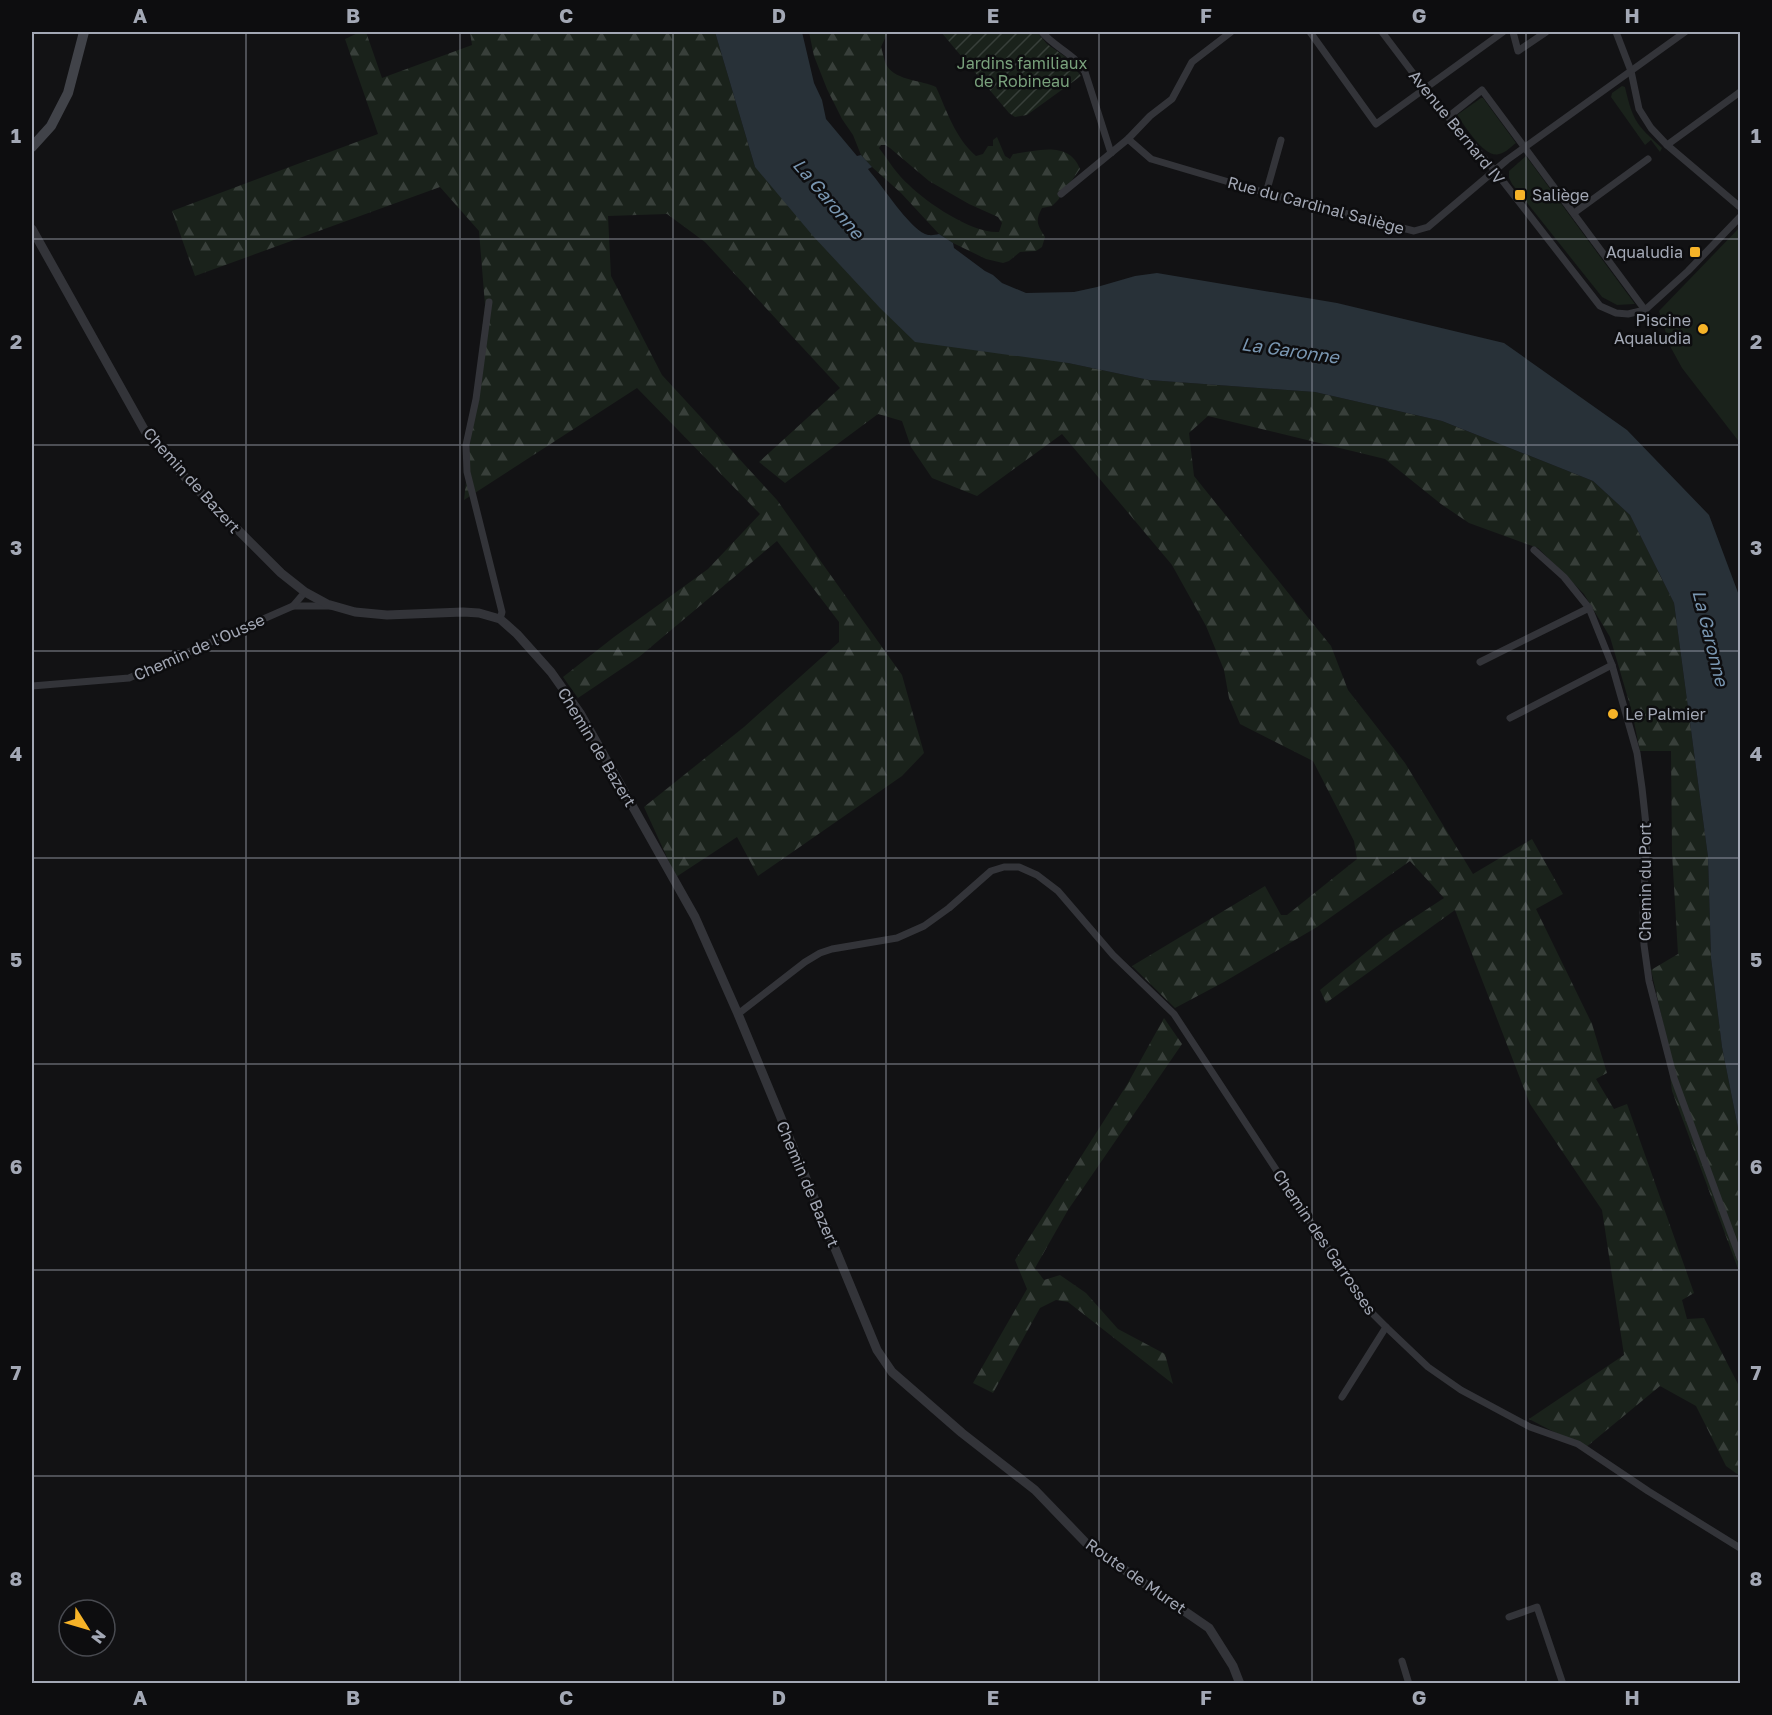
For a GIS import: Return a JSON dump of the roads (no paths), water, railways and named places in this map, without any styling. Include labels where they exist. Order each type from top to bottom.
[{"type":"main road","points":[[32,147],[51,126],[68,93],[84,32]]},
{"type":"street","points":[[1042,32],[1050,42],[1078,62],[1085,72],[1111,153]]},
{"type":"street","points":[[1061,194],[1172,99],[1192,62],[1232,32]]},
{"type":"street","points":[[1310,32],[1376,123],[1503,32]]},
{"type":"street","name":"Avenue Bernard IV","points":[[1382,32],[1425,89],[1495,171],[1600,306],[1616,313],[1628,314],[1645,310]]},
{"type":"street","points":[[1513,32],[1518,51],[1546,32]]},
{"type":"street","points":[[1616,32],[1631,71],[1639,109],[1651,128],[1667,145],[1740,207]]},
{"type":"street","name":"Rue du Cardinal Saliège","points":[[1128,139],[1151,159],[1266,193],[1414,231],[1428,227],[1524,148],[1685,32]]},
{"type":"street","points":[[1448,117],[1482,90],[1645,310],[1688,271],[1740,217]]},
{"type":"street","points":[[1667,145],[1740,92]]},
{"type":"street","points":[[1266,193],[1281,140]]},
{"type":"street","points":[[1574,213],[1648,159]]},
{"type":"street","name":"Chemin de Bazert","points":[[32,229],[145,431],[179,471],[281,573],[305,592],[333,606],[355,612],[387,615],[463,612],[479,613],[500,619],[518,634],[551,672],[580,713],[694,917],[738,1014],[877,1350],[892,1372],[962,1433]]},
{"type":"street","points":[[489,302],[476,399],[466,445],[467,472],[502,612],[500,619]]},
{"type":"street","name":"Chemin du Port","points":[[1534,550],[1564,577],[1589,608],[1612,665],[1637,753],[1647,834],[1643,914],[1649,981],[1674,1078],[1740,1258]]},
{"type":"street","name":"Chemin de l'Ousse","points":[[293,606],[305,592]]},
{"type":"street","name":"Chemin de l'Ousse","points":[[32,686],[129,678],[293,606],[333,606]]},
{"type":"street","points":[[1480,662],[1589,608]]},
{"type":"street","points":[[1510,718],[1612,665]]},
{"type":"street","name":"Chemin des Garrosses","points":[[738,1014],[820,953],[897,938],[924,926],[991,872],[1005,867],[1019,867],[1037,875],[1058,891],[1113,955],[1174,1014],[1329,1250],[1373,1314],[1386,1327],[1428,1367],[1461,1390],[1530,1427],[1578,1444],[1657,1497],[1740,1548]]},
{"type":"street","points":[[1342,1397],[1386,1327]]},
{"type":"street","name":"Route de Muret","points":[[962,1433],[1035,1490],[1087,1544],[1209,1628],[1233,1666],[1240,1683]]},
{"type":"street","points":[[1509,1617],[1537,1607],[1563,1683]]},
{"type":"street","points":[[1402,1661],[1409,1683]]},
{"type":"water","name":"La Garonne","points":[[715,32],[802,32],[814,83],[822,100],[826,119],[857,156],[861,155],[872,167],[868,169],[896,206],[918,230],[930,235],[939,234],[953,243],[954,248],[1002,283],[1026,293],[1074,292],[1135,276],[1157,273],[1337,303],[1504,343],[1627,430],[1709,515],[1740,598],[1740,1138],[1722,1047],[1711,958],[1708,857],[1674,603],[1630,515],[1593,481],[1442,421],[1315,392],[1149,380],[1068,363],[915,342],[813,236],[755,167]]},
{"type":"place","name":"Saliège","points":[[1520,195]]},
{"type":"place","name":"Aqualudia","points":[[1695,252]]},
{"type":"place","name":"Piscine Aqualudia","points":[[1703,329]]},
{"type":"place","name":"Le Palmier","points":[[1613,714]]},
{"type":"park label","name":"Jardins familiaux de Robineau","points":[[1022,72]]}]
